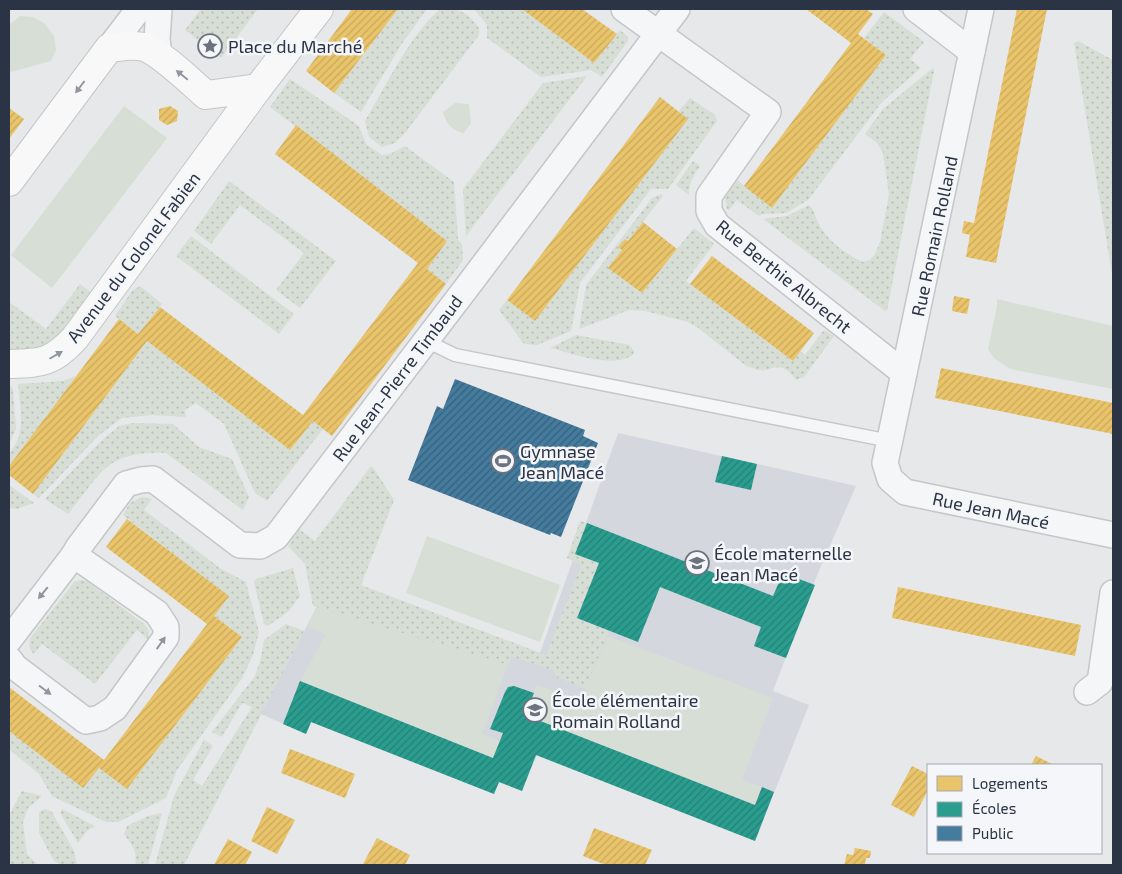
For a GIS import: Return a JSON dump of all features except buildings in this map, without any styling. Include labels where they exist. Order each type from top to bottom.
[{"type":"street","points":[[9,182],[139,9]]},
{"type":"street","points":[[159,9],[157,39],[159,56]]},
{"type":"street","name":"Avenue du Colonel Fabien","points":[[9,364],[47,360],[62,352],[85,324],[258,88],[319,9]]},
{"type":"street","name":"Rue Berthie Albrecht","points":[[624,9],[768,112],[709,196],[709,211],[717,225],[904,373]]},
{"type":"street","name":"Rue Jean-Pierre Timbaud","points":[[9,640],[126,484],[154,479],[240,545],[260,546],[276,537],[677,9]]},
{"type":"street","points":[[916,9],[972,52]]},
{"type":"street","name":"Rue Romain Rolland","points":[[888,452],[981,9]]},
{"type":"street","points":[[109,48],[136,46],[145,48],[159,56],[206,95],[214,114],[219,142]]},
{"type":"street","points":[[206,95],[258,88]]},
{"type":"street","name":"Rue Jean Macé","points":[[888,452],[890,479],[905,492],[1113,535]]},
{"type":"street","points":[[9,659],[15,667],[86,721],[100,718],[114,708],[166,636],[166,627],[157,613],[74,555]]},
{"type":"street","points":[[1087,692],[1100,682],[1113,593]]},
{"type":"lane","points":[[426,341],[455,355],[888,452]]},
{"type":"shaded area","points":[[201,9],[258,9],[221,58],[185,30]]},
{"type":"shaded area","points":[[398,9],[427,9],[401,45],[361,112],[334,93]]},
{"type":"shaded area","points":[[440,9],[462,12],[479,28],[479,35],[405,133],[395,143],[382,147],[369,137],[365,121],[409,47],[429,20]]},
{"type":"shaded area","points":[[474,9],[522,9],[594,63],[620,30],[627,36],[628,41],[602,77],[591,70],[541,77],[487,38],[487,25]]},
{"type":"shaded area","points":[[884,12],[924,42],[910,59],[921,68],[882,102],[808,200],[786,213],[762,214],[759,216],[737,200],[729,210],[727,209],[725,198],[737,180],[772,208],[886,55],[864,38]]},
{"type":"shaded area","points":[[20,16],[33,17],[44,23],[54,36],[56,50],[51,61],[11,72],[9,70],[9,25]]},
{"type":"shaded area","points":[[1078,41],[1113,60],[1113,280],[1074,43]]},
{"type":"shaded area","points":[[933,68],[934,71],[887,310],[885,311],[763,219],[787,216],[809,205],[818,223],[833,243],[863,262],[870,260],[880,242],[889,195],[883,153],[877,143],[865,134],[883,109]]},
{"type":"shaded area","points":[[587,76],[466,236],[463,189],[543,83]]},
{"type":"shaded area","points":[[290,79],[359,126],[366,144],[382,155],[390,154],[405,146],[454,182],[458,240],[462,244],[463,260],[446,284],[427,269],[447,241],[270,107]]},
{"type":"shaded area","points":[[690,98],[715,115],[717,121],[668,189],[651,189],[580,283],[571,331],[537,345],[524,344],[499,310],[507,300],[535,321],[687,119],[678,112]]},
{"type":"shaded area","points":[[455,103],[469,104],[471,123],[464,133],[456,131],[451,126],[443,112]]},
{"type":"shaded area","points":[[124,106],[167,138],[52,288],[11,255]]},
{"type":"shaded area","points":[[693,161],[700,166],[690,183],[689,195],[676,185]]},
{"type":"shaded area","points":[[229,181],[336,261],[300,308],[276,290],[304,253],[240,205],[211,244],[194,231]]},
{"type":"shaded area","points":[[661,194],[663,196],[628,241],[625,239],[618,247],[622,250],[609,267],[642,293],[694,228],[714,244],[686,281],[793,361],[800,351],[805,355],[824,330],[834,336],[804,377],[796,380],[789,372],[780,367],[763,370],[752,368],[745,365],[688,322],[645,311],[629,310],[579,329],[586,285],[652,198]]},
{"type":"shaded area","points":[[191,236],[294,314],[279,334],[176,256]]},
{"type":"shaded area","points":[[80,284],[98,298],[48,347],[9,353],[9,302],[46,329]]},
{"type":"shaded area","points":[[140,286],[162,304],[138,334],[115,316],[132,291]]},
{"type":"shaded area","points":[[997,299],[1113,326],[1113,389],[1010,369],[994,358],[988,349]]},
{"type":"shaded area","points":[[576,335],[630,345],[634,352],[632,356],[612,361],[591,359],[550,348]]},
{"type":"shaded area","points":[[147,341],[290,450],[313,421],[323,429],[267,501],[255,493],[224,424],[196,403],[185,410],[186,417],[152,415],[122,418],[98,436],[39,498],[33,494]]},
{"type":"shaded area","points":[[76,376],[9,466],[9,453],[15,446],[18,438],[21,421],[18,384],[63,381]]},
{"type":"shaded area","points":[[9,385],[13,389],[16,429],[9,444]]},
{"type":"shaded area","points":[[133,423],[173,424],[199,447],[232,459],[249,497],[243,510],[166,453],[146,453],[130,456],[107,467],[68,514],[45,499],[101,441],[119,426]]},
{"type":"shaded area","points":[[618,433],[856,486],[818,573],[773,691],[809,705],[755,841],[537,755],[522,791],[499,782],[494,794],[312,722],[306,734],[261,714],[327,587],[536,664]]},
{"type":"shaded area","points":[[371,466],[394,500],[361,585],[546,655],[581,565],[567,558],[580,521],[587,523],[575,554],[599,563],[577,618],[609,631],[586,687],[583,688],[556,677],[553,670],[512,657],[508,665],[313,606],[305,564],[288,546],[299,529],[315,541]]},
{"type":"shaded area","points":[[9,485],[34,503],[17,509],[9,508]]},
{"type":"shaded area","points":[[142,497],[152,499],[144,510],[221,569],[246,582],[259,632],[253,655],[242,678],[177,770],[166,798],[118,822],[106,822],[52,796],[39,774],[9,749],[9,731],[83,787],[99,768],[127,789],[242,637],[214,616],[228,596],[123,515],[130,503]]},
{"type":"shaded area","points":[[427,536],[560,585],[540,642],[406,593]]},
{"type":"shaded area","points":[[293,568],[300,596],[289,611],[268,626],[264,624],[254,582],[256,579]]},
{"type":"shaded area","points":[[75,581],[87,581],[145,625],[149,632],[148,639],[137,630],[95,684],[42,644],[34,654],[30,646],[31,637]]},
{"type":"shaded area","points":[[317,607],[508,665],[482,734],[500,741],[493,758],[300,681],[326,634],[307,627]]},
{"type":"shaded area","points":[[286,624],[304,631],[184,865],[155,865],[174,796],[204,740],[213,746],[193,780],[202,786],[252,707],[242,703],[222,737],[212,732],[255,676],[264,640]]},
{"type":"shaded area","points":[[608,636],[773,698],[742,780],[762,787],[755,805],[525,715],[536,685],[584,701],[586,687]]},
{"type":"shaded area","points":[[22,791],[42,796],[28,808],[23,822],[27,854],[38,865],[9,865],[9,815]]},
{"type":"shaded area","points":[[45,809],[52,812],[74,851],[77,865],[61,865],[54,861],[39,833],[39,812]]},
{"type":"shaded area","points":[[62,809],[95,826],[87,831],[78,843],[60,813]]},
{"type":"shaded area","points":[[162,813],[148,865],[135,865],[135,852],[124,834],[127,826],[148,816]]},
{"type":"place","name":"Place du Marché","points":[[210,46]]},
{"type":"place","name":"Gymnase Jean Macé","points":[[503,461]]},
{"type":"place","name":"École maternelle Jean Macé","points":[[697,563]]},
{"type":"place","name":"École élémentaire Romain Rolland","points":[[535,710]]}]
